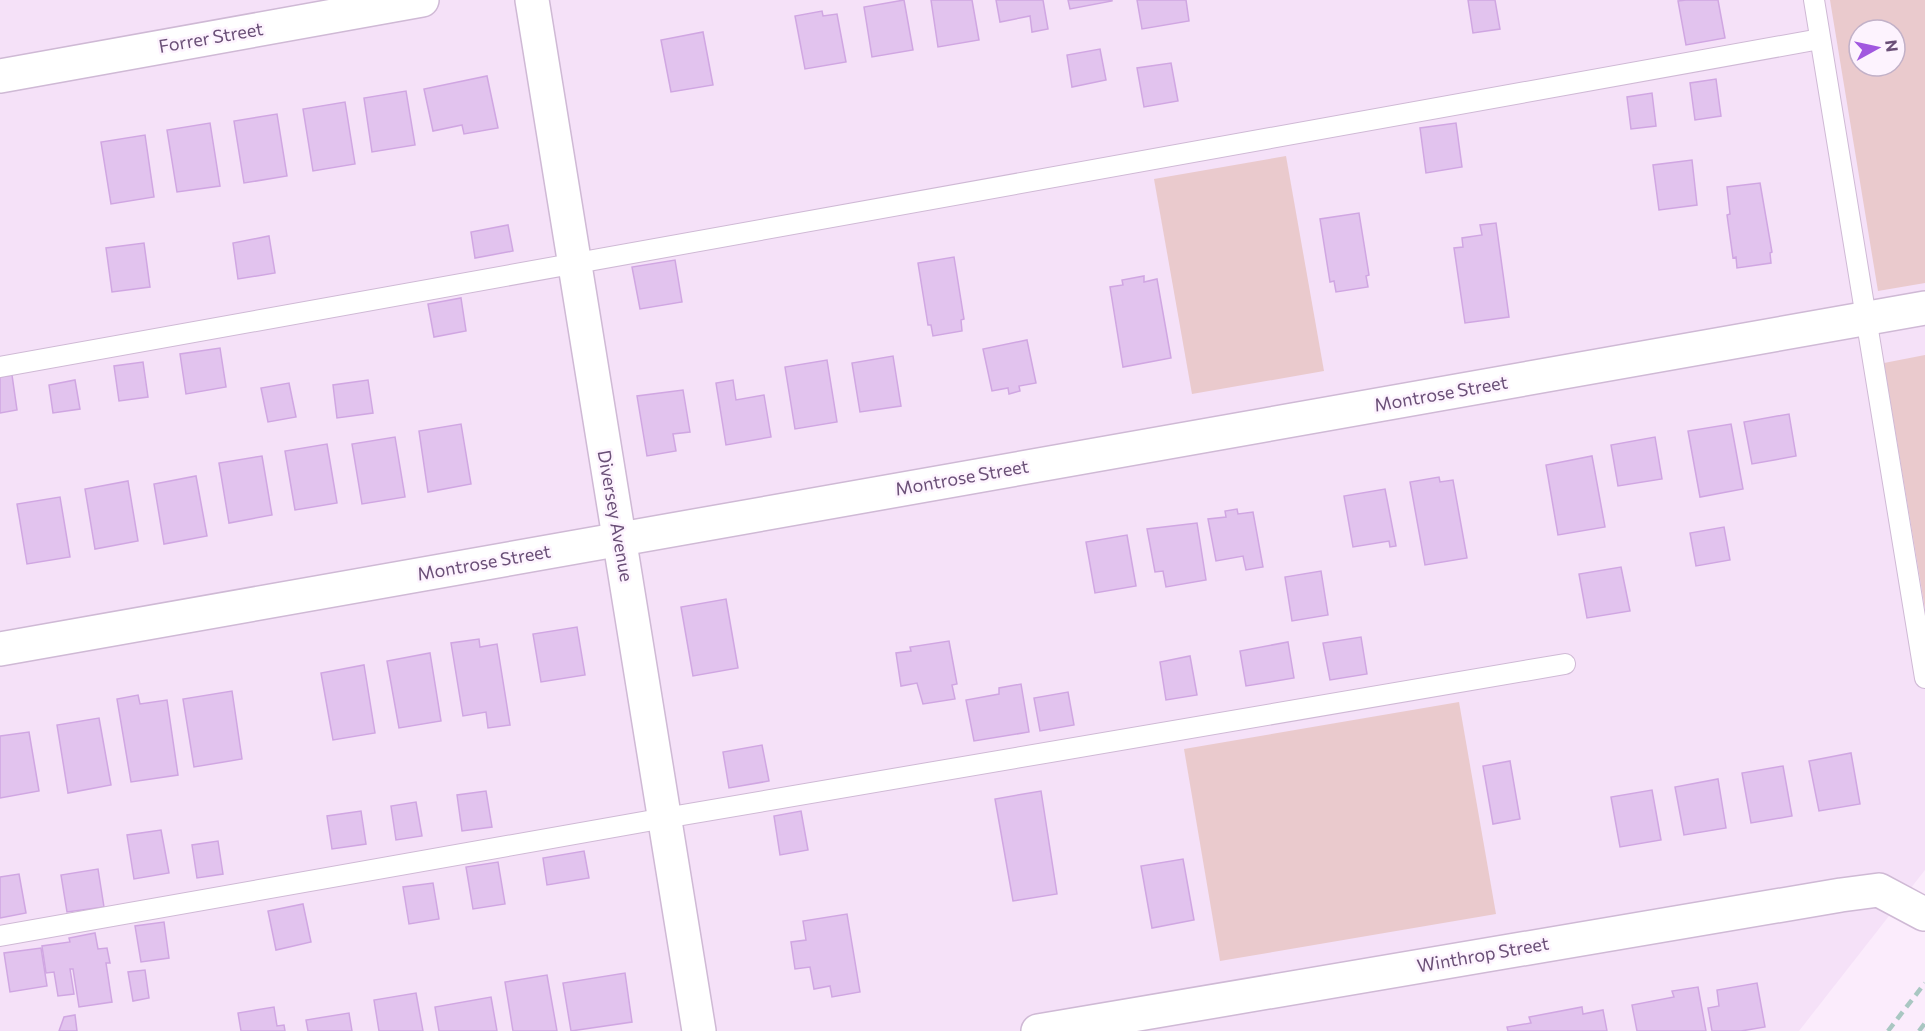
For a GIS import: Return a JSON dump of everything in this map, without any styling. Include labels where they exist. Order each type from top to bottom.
[{"type":"street","name":"Forrer Street","points":[[0,76],[422,0]]},
{"type":"street","name":"Diversey Avenue","points":[[532,0],[699,1031]]},
{"type":"street","name":"Montrose Street","points":[[0,649],[1925,308]]},
{"type":"street","name":"Winthrop Street","points":[[1038,1031],[1841,895],[1879,890],[1924,914]]},
{"type":"lane","points":[[1814,0],[1925,678]]},
{"type":"lane","points":[[0,367],[1820,39]]},
{"type":"lane","points":[[0,936],[665,818],[1565,664]]},
{"type":"shaded area","points":[[0,0],[1925,0],[1925,870],[1799,1031],[0,1031]]},
{"type":"shaded area","points":[[1830,0],[1925,0],[1925,283],[1878,291]]},
{"type":"shaded area","points":[[1286,156],[1324,371],[1192,394],[1154,179]]},
{"type":"shaded area","points":[[1925,355],[1925,609],[1884,363]]},
{"type":"shaded area","points":[[1459,702],[1496,914],[1220,961],[1184,749]]},
{"type":"building","points":[[904,0],[913,50],[872,57],[864,7]]},
{"type":"building","points":[[931,0],[972,0],[979,40],[938,47]]},
{"type":"building","points":[[996,0],[1043,0],[1048,29],[1032,32],[1030,16],[1000,22]]},
{"type":"building","points":[[1068,0],[1112,0],[1112,1],[1070,9]]},
{"type":"building","points":[[1137,0],[1186,0],[1189,21],[1142,29]]},
{"type":"building","points":[[1468,0],[1495,0],[1500,29],[1473,33]]},
{"type":"building","points":[[1718,0],[1725,38],[1686,45],[1678,1]]},
{"type":"building","points":[[822,11],[823,16],[837,14],[846,62],[805,69],[795,16]]},
{"type":"building","points":[[703,32],[713,85],[671,92],[661,40]]},
{"type":"building","points":[[1100,49],[1106,80],[1072,87],[1067,55]]},
{"type":"building","points":[[1171,63],[1178,101],[1144,107],[1137,68]]},
{"type":"building","points":[[487,76],[498,128],[464,134],[462,125],[433,131],[424,89]]},
{"type":"building","points":[[1716,79],[1721,116],[1695,120],[1690,83]]},
{"type":"building","points":[[406,91],[415,145],[372,152],[364,98]]},
{"type":"building","points":[[1652,93],[1656,126],[1631,129],[1627,97]]},
{"type":"building","points":[[345,102],[355,164],[313,171],[303,109]]},
{"type":"building","points":[[277,114],[287,176],[244,183],[234,121]]},
{"type":"building","points":[[210,123],[220,186],[177,192],[167,130]]},
{"type":"building","points":[[1456,123],[1462,167],[1426,173],[1420,128]]},
{"type":"building","points":[[145,135],[154,197],[111,204],[101,142]]},
{"type":"building","points":[[1692,160],[1697,205],[1659,210],[1653,165]]},
{"type":"building","points":[[1760,183],[1772,252],[1770,253],[1771,263],[1737,268],[1736,257],[1733,258],[1727,215],[1730,214],[1727,187]]},
{"type":"building","points":[[1359,213],[1369,275],[1366,276],[1368,287],[1336,292],[1334,281],[1330,282],[1320,219]]},
{"type":"building","points":[[1496,223],[1509,317],[1465,323],[1454,248],[1463,247],[1462,238],[1482,235],[1480,225]]},
{"type":"building","points":[[508,225],[513,251],[475,258],[471,232]]},
{"type":"building","points":[[269,236],[275,273],[238,279],[233,243]]},
{"type":"building","points":[[144,243],[150,287],[112,292],[106,248]]},
{"type":"building","points":[[954,257],[964,319],[961,320],[962,331],[933,336],[931,325],[928,325],[918,263]]},
{"type":"building","points":[[675,260],[682,302],[640,309],[632,267]]},
{"type":"building","points":[[1144,276],[1144,282],[1157,279],[1171,358],[1123,367],[1110,287],[1123,285],[1122,280]]},
{"type":"building","points":[[461,298],[466,331],[434,337],[428,304]]},
{"type":"building","points":[[1027,340],[1036,383],[1019,386],[1020,391],[1009,394],[1008,388],[992,391],[983,349]]},
{"type":"building","points":[[220,348],[226,387],[186,394],[180,354]]},
{"type":"building","points":[[893,356],[901,406],[860,412],[852,363]]},
{"type":"building","points":[[827,360],[837,422],[795,429],[785,367]]},
{"type":"building","points":[[143,362],[148,397],[119,401],[114,366]]},
{"type":"building","points":[[12,375],[17,410],[0,413],[0,377]]},
{"type":"building","points":[[75,380],[80,409],[53,413],[49,385]]},
{"type":"building","points":[[368,380],[373,413],[337,418],[333,385]]},
{"type":"building","points":[[733,380],[736,400],[764,395],[771,437],[726,445],[716,383]]},
{"type":"building","points":[[289,383],[296,417],[268,422],[261,388]]},
{"type":"building","points":[[683,390],[690,432],[673,434],[676,451],[647,456],[637,396]]},
{"type":"building","points":[[1789,414],[1796,456],[1752,464],[1744,422]]},
{"type":"building","points":[[461,424],[471,484],[428,492],[419,431]]},
{"type":"building","points":[[1731,424],[1743,489],[1700,497],[1688,431]]},
{"type":"building","points":[[395,437],[405,497],[362,504],[352,444]]},
{"type":"building","points":[[1655,437],[1662,479],[1618,486],[1611,445]]},
{"type":"building","points":[[327,444],[337,503],[295,510],[285,451]]},
{"type":"building","points":[[262,456],[272,515],[229,523],[219,463]]},
{"type":"building","points":[[1592,456],[1605,527],[1558,535],[1546,465]]},
{"type":"building","points":[[196,476],[207,536],[164,544],[154,484]]},
{"type":"building","points":[[1439,477],[1440,482],[1453,480],[1467,558],[1425,565],[1410,482]]},
{"type":"building","points":[[128,481],[138,541],[95,549],[85,489]]},
{"type":"building","points":[[1385,489],[1396,546],[1390,547],[1389,541],[1353,547],[1344,496]]},
{"type":"building","points":[[60,497],[70,557],[27,564],[17,504]]},
{"type":"building","points":[[1237,509],[1238,514],[1253,512],[1263,567],[1246,570],[1243,556],[1216,561],[1208,519],[1226,517],[1225,511]]},
{"type":"building","points":[[1197,523],[1206,580],[1166,587],[1163,571],[1155,572],[1147,529]]},
{"type":"building","points":[[1724,527],[1730,560],[1696,566],[1690,533]]},
{"type":"building","points":[[1127,535],[1136,586],[1095,593],[1086,542]]},
{"type":"building","points":[[1621,567],[1630,611],[1587,618],[1579,574]]},
{"type":"building","points":[[1321,571],[1328,615],[1292,621],[1285,577]]},
{"type":"building","points":[[726,599],[738,668],[693,676],[681,607]]},
{"type":"building","points":[[577,627],[585,675],[541,682],[533,634]]},
{"type":"building","points":[[1361,637],[1367,674],[1330,680],[1323,643]]},
{"type":"building","points":[[479,639],[480,647],[497,644],[510,725],[488,728],[486,712],[463,716],[451,643]]},
{"type":"building","points":[[949,641],[957,684],[952,685],[955,699],[923,704],[917,683],[901,686],[896,653],[911,651],[910,647]]},
{"type":"building","points":[[1288,642],[1294,678],[1246,686],[1240,651]]},
{"type":"building","points":[[430,653],[441,721],[399,728],[387,661]]},
{"type":"building","points":[[1190,656],[1197,695],[1166,700],[1160,662]]},
{"type":"building","points":[[364,665],[375,733],[333,740],[321,673]]},
{"type":"building","points":[[1021,684],[1029,732],[974,741],[966,700],[999,694],[999,688]]},
{"type":"building","points":[[232,691],[242,759],[194,767],[183,699]]},
{"type":"building","points":[[1068,692],[1074,725],[1040,731],[1034,698]]},
{"type":"building","points":[[138,695],[140,704],[167,700],[178,775],[131,782],[117,699]]},
{"type":"building","points":[[99,718],[111,785],[68,793],[57,725]]},
{"type":"building","points":[[29,732],[39,791],[0,798],[0,736]]},
{"type":"building","points":[[762,745],[769,781],[729,788],[723,752]]},
{"type":"building","points":[[1851,753],[1860,804],[1819,811],[1809,761]]},
{"type":"building","points":[[1510,761],[1520,819],[1493,824],[1483,766]]},
{"type":"building","points":[[1783,766],[1792,816],[1751,823],[1742,773]]},
{"type":"building","points":[[1718,779],[1726,828],[1684,835],[1675,787]]},
{"type":"building","points":[[1652,790],[1661,840],[1620,847],[1611,797]]},
{"type":"building","points":[[486,791],[492,827],[462,831],[457,795]]},
{"type":"building","points":[[1041,791],[1057,894],[1013,901],[995,799]]},
{"type":"building","points":[[416,802],[422,836],[396,840],[391,806]]},
{"type":"building","points":[[361,811],[366,844],[332,849],[327,816]]},
{"type":"building","points":[[801,811],[808,850],[780,855],[774,816]]},
{"type":"building","points":[[161,830],[169,873],[134,879],[127,835]]},
{"type":"building","points":[[218,841],[223,874],[197,878],[192,845]]},
{"type":"building","points":[[584,851],[589,878],[547,885],[543,858]]},
{"type":"building","points":[[1183,859],[1194,920],[1152,928],[1141,866]]},
{"type":"building","points":[[498,862],[505,904],[473,909],[466,867]]},
{"type":"building","points":[[98,869],[104,907],[67,912],[61,875]]},
{"type":"building","points":[[19,874],[26,913],[0,918],[0,877]]},
{"type":"building","points":[[433,883],[439,919],[409,924],[403,887]]},
{"type":"building","points":[[303,904],[311,942],[276,950],[268,911]]},
{"type":"building","points":[[847,914],[860,992],[832,997],[830,986],[814,989],[810,967],[795,969],[791,942],[806,940],[803,921]]},
{"type":"building","points":[[164,922],[169,958],[141,962],[135,926]]},
{"type":"building","points":[[95,933],[98,949],[107,948],[110,963],[106,963],[112,1002],[79,1007],[73,969],[70,969],[74,994],[58,996],[54,972],[46,973],[42,946],[70,942],[69,938]]},
{"type":"building","points":[[41,948],[47,986],[10,992],[4,953]]},
{"type":"building","points":[[145,970],[149,998],[133,1001],[128,972]]},
{"type":"building","points":[[625,973],[632,1022],[571,1031],[563,983]]},
{"type":"building","points":[[547,975],[557,1031],[513,1031],[505,982]]},
{"type":"building","points":[[1757,983],[1765,1027],[1741,1031],[1712,1031],[1708,1008],[1719,1006],[1717,990]]},
{"type":"building","points":[[1698,987],[1706,1031],[1637,1031],[1632,1005],[1674,997],[1672,991]]},
{"type":"building","points":[[416,993],[423,1031],[379,1031],[374,1000]]},
{"type":"building","points":[[491,997],[497,1031],[439,1031],[435,1007]]},
{"type":"building","points":[[274,1007],[277,1026],[284,1025],[285,1031],[241,1031],[238,1013]]},
{"type":"building","points":[[1582,1007],[1583,1014],[1603,1010],[1607,1031],[1508,1031],[1507,1027],[1531,1023],[1529,1017]]},
{"type":"building","points":[[349,1013],[352,1031],[308,1031],[306,1020]]},
{"type":"building","points":[[75,1015],[77,1031],[59,1031],[64,1017]]},
{"type":"railway","points":[[1888,1031],[1925,983]]},
{"type":"railway","points":[[1919,1031],[1925,1023]]}]
